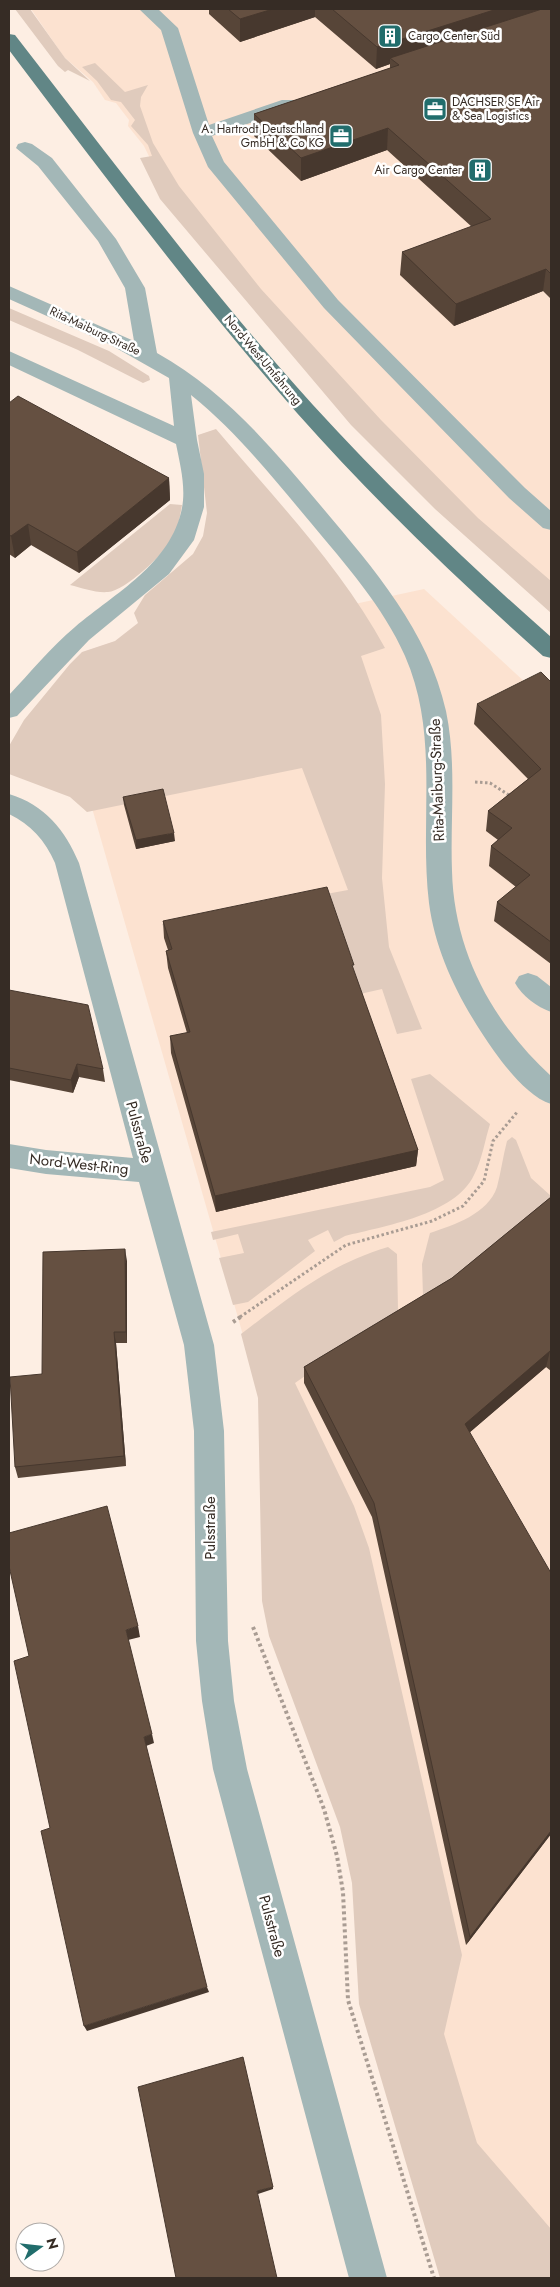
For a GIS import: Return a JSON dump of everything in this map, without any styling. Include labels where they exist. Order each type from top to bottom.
[{"type":"main road","name":"Nord-West-Umfahrung","points":[[9,40],[152,226],[272,371],[322,428],[458,565],[551,650]]},
{"type":"street","points":[[148,9],[168,28],[202,132],[215,163],[331,304],[517,493],[551,522]]},
{"type":"street","points":[[202,132],[302,100]]},
{"type":"street","points":[[17,150],[45,142]]},
{"type":"street","points":[[17,150],[45,162],[106,239],[135,288],[147,355]]},
{"type":"street","name":"Rita-Maiburg-Straße","points":[[9,292],[147,355],[179,375],[221,410],[266,454],[357,563],[394,614],[424,675],[434,709],[438,733],[439,876],[450,945],[480,1011],[506,1047],[548,1091]]},
{"type":"street","points":[[9,357],[186,440]]},
{"type":"street","points":[[9,710],[81,634],[161,569],[183,540],[193,507],[193,474],[186,440],[179,375]]},
{"type":"street","name":"Pulsstraße","points":[[9,803],[43,823],[57,839],[67,863],[199,1345],[209,1431],[212,1641],[218,1700],[230,1769],[368,2278]]},
{"type":"street","points":[[528,983],[551,1001]]},
{"type":"street","name":"Nord-West-Ring","points":[[9,1156],[46,1162],[150,1171]]},
{"type":"path","points":[[472,782],[490,782],[513,798]]},
{"type":"path","points":[[199,1345],[346,1244],[432,1222],[463,1206],[484,1181],[493,1141],[514,1114],[548,1091]]},
{"type":"shaded area","points":[[15,9],[30,9],[65,58],[90,81],[68,70],[65,72],[58,66]]},
{"type":"shaded area","points":[[31,9],[551,9],[551,594],[449,506],[163,185],[144,146],[128,126],[129,120],[116,103],[105,100],[93,82],[64,57]]},
{"type":"shaded area","points":[[95,63],[125,92],[148,85],[141,97],[140,106],[153,143],[179,186],[261,289],[381,420],[478,518],[551,581],[551,613],[435,509],[351,425],[160,199],[140,158],[152,156],[148,145],[131,126],[135,120],[121,102],[111,100],[97,81],[82,67]]},
{"type":"shaded area","points":[[9,308],[109,351],[149,376],[150,380],[143,383],[78,350],[9,320]]},
{"type":"shaded area","points":[[216,429],[328,562],[368,618],[385,648],[361,656],[381,715],[385,784],[382,878],[389,947],[422,1029],[397,1034],[382,989],[360,994],[168,937],[162,924],[348,890],[302,768],[87,812],[70,797],[9,774],[9,746],[24,720],[70,664],[82,652],[115,641],[138,623],[134,613],[145,595],[193,554],[203,536],[207,513],[198,435]]},
{"type":"shaded area","points":[[170,504],[182,505],[174,535],[168,546],[134,579],[108,592],[93,591],[70,585]]},
{"type":"shaded area","points":[[424,589],[551,706],[551,2278],[447,2278],[261,1398],[90,801],[128,653]]},
{"type":"shaded area","points":[[430,1074],[490,1124],[477,1169],[465,1189],[451,1200],[417,1217],[345,1236],[334,1242],[328,1230],[308,1240],[315,1251],[248,1302],[233,1305],[219,1258],[244,1253],[238,1234],[213,1240],[211,1232],[430,1187],[444,1180],[411,1079]]},
{"type":"shaded area","points":[[512,1137],[516,1140],[531,1178],[551,1196],[551,1200],[453,1279],[423,1296],[422,1264],[430,1233],[469,1217],[493,1196],[497,1187],[507,1141]]},
{"type":"shaded area","points":[[388,1247],[397,1254],[398,1311],[295,1383],[354,1506],[369,1548],[462,1955],[444,2034],[477,2143],[551,2229],[551,2278],[440,2278],[359,2004],[352,1883],[340,1827],[269,1636],[262,1601],[258,1398],[241,1334],[310,1283],[366,1254]]},
{"type":"building","points":[[228,9],[273,9],[240,19]]},
{"type":"building","points":[[332,9],[497,9],[377,47]]},
{"type":"building","name":"Air Cargo Center","points":[[542,9],[551,9],[551,274],[546,269],[456,304],[402,252],[491,219],[388,128],[301,158],[254,114],[399,65],[390,58]]},
{"type":"building","points":[[18,396],[169,478],[77,552],[28,524],[11,536],[9,535],[9,403]]},
{"type":"building","points":[[541,672],[551,682],[551,942],[497,902],[530,875],[491,846],[512,828],[488,811],[541,769],[477,704]]},
{"type":"building","points":[[163,789],[174,833],[136,840],[123,797]]},
{"type":"building","points":[[327,887],[354,965],[352,965],[418,1150],[215,1196],[170,1036],[190,1032],[166,951],[172,949],[163,921]]},
{"type":"building","points":[[9,990],[88,1005],[103,1069],[77,1064],[71,1080],[9,1068]]},
{"type":"building","points":[[551,1197],[551,1352],[465,1424],[551,1573],[551,1831],[470,1937],[374,1503],[304,1367],[452,1278]]},
{"type":"building","points":[[125,1249],[126,1332],[114,1332],[124,1456],[15,1467],[10,1377],[42,1374],[43,1252]]},
{"type":"building","points":[[107,1506],[138,1626],[126,1630],[152,1734],[144,1737],[207,1987],[84,2026],[41,1831],[50,1828],[14,1661],[29,1656],[9,1566],[9,1533]]},
{"type":"building","points":[[243,2057],[273,2187],[257,2191],[277,2278],[176,2278],[138,2087]]},
{"type":"place","name":"Cargo Center Süd","points":[[390,36]]},
{"type":"place","name":"DACHSER SE Air & Sea Logistics","points":[[435,109]]},
{"type":"place","name":"A. Hartrodt Deutschland GmbH & Co KG","points":[[341,136]]},
{"type":"place","name":"Air Cargo Center","points":[[480,170]]}]
